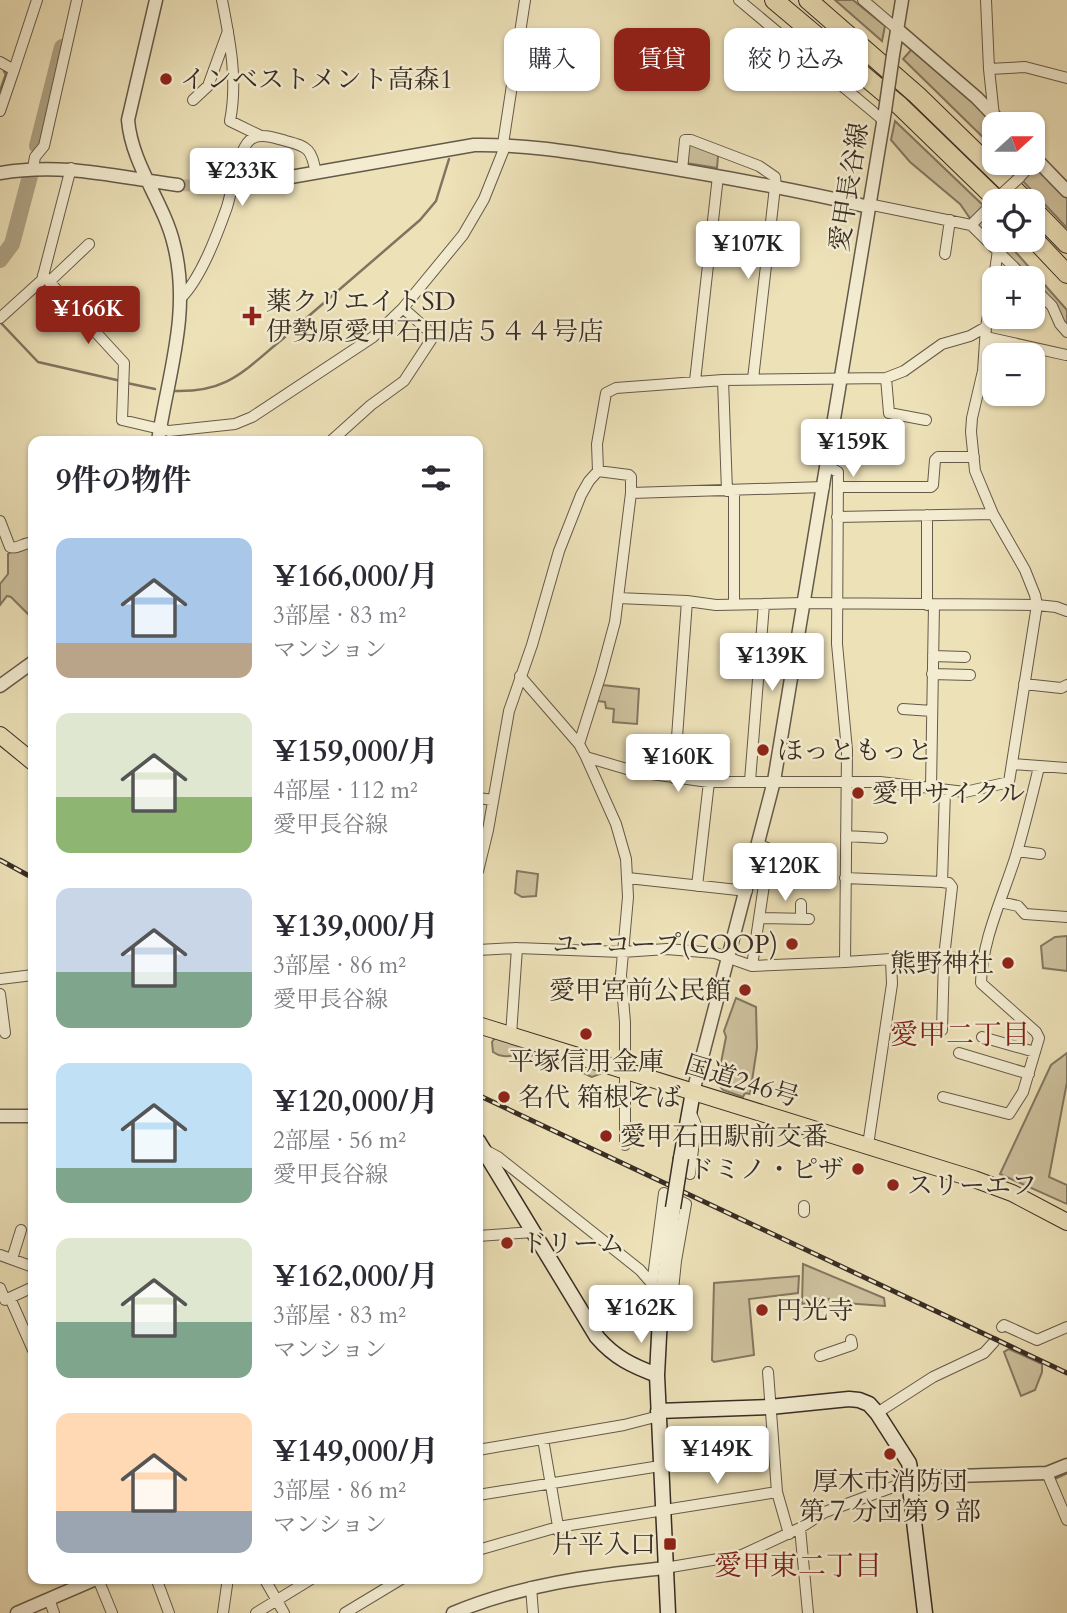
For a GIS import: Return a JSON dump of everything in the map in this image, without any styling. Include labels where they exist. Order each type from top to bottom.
[{"type":"highway","points":[[774,0],[900,106],[982,192]]},
{"type":"highway","points":[[808,0],[917,94],[1015,189]]},
{"type":"highway","points":[[1045,221],[1067,244]]},
{"type":"highway","points":[[1045,251],[1067,274]]},
{"type":"highway","points":[[0,736],[28,758]]},
{"type":"highway","name":"国道246号","points":[[483,1027],[1012,1193],[1067,1222]]},
{"type":"main road","points":[[668,1613],[657,1375],[660,1317],[658,1289],[693,1093]]},
{"type":"main road","points":[[483,1149],[597,1338],[614,1356],[657,1375]]},
{"type":"main road","points":[[659,1414],[849,1399],[869,1405],[909,1463],[912,1480],[909,1488],[925,1613]]},
{"type":"street","points":[[0,111],[37,0]]},
{"type":"street","points":[[33,168],[35,157],[44,146],[78,0]]},
{"type":"street","points":[[156,0],[128,120],[131,139],[147,181],[171,232],[180,298],[179,332],[159,435]]},
{"type":"street","points":[[222,0],[235,91],[230,121],[261,136],[303,145],[310,150],[316,173]]},
{"type":"street","points":[[47,278],[124,363],[122,419],[159,435],[244,421],[373,337],[403,308],[463,235],[484,199],[505,144],[525,0]]},
{"type":"street","points":[[739,0],[884,116]]},
{"type":"street","points":[[863,0],[989,112]]},
{"type":"street","points":[[897,29],[902,0]]},
{"type":"street","points":[[986,0],[989,69],[997,112]]},
{"type":"street","name":"愛甲長谷線","points":[[693,1093],[774,780],[897,29]]},
{"type":"street","points":[[193,100],[208,86],[228,30]]},
{"type":"street","points":[[0,62],[14,70]]},
{"type":"street","points":[[989,69],[1025,67],[1067,78]]},
{"type":"street","points":[[180,298],[191,288],[224,214],[242,153],[249,140],[261,136]]},
{"type":"street","points":[[682,170],[685,140],[691,140],[759,166],[775,177],[753,379]]},
{"type":"street","points":[[285,178],[474,145],[505,144],[682,170],[873,205],[971,225],[982,235]]},
{"type":"street","points":[[0,173],[33,168],[71,168],[178,186]]},
{"type":"street","points":[[47,278],[71,168]]},
{"type":"street","points":[[1045,168],[1067,191]]},
{"type":"street","points":[[1008,189],[1021,175]]},
{"type":"street","points":[[695,381],[718,176]]},
{"type":"street","points":[[971,225],[982,214]]},
{"type":"street","points":[[945,254],[950,220]]},
{"type":"street","points":[[0,318],[42,280],[89,244]]},
{"type":"street","points":[[1000,252],[1013,266]]},
{"type":"street","points":[[1045,299],[1067,332]]},
{"type":"street","points":[[337,436],[371,405],[404,381],[431,340],[430,333],[403,308]]},
{"type":"street","points":[[586,757],[637,772],[709,782],[880,782],[965,792],[1009,782],[1037,605],[1025,570],[993,514],[975,471],[972,418],[983,371],[986,329]]},
{"type":"street","points":[[483,847],[509,711],[532,645],[559,551],[581,495],[598,471],[597,444],[606,393],[615,388],[695,381],[886,378],[904,371],[942,344],[986,332],[1067,355]]},
{"type":"street","points":[[886,378],[889,413],[894,419],[922,422]]},
{"type":"street","points":[[723,380],[734,605]]},
{"type":"street","points":[[838,487],[931,487],[935,460],[938,457],[974,457]]},
{"type":"street","points":[[827,466],[838,472],[837,644],[847,750],[845,962]]},
{"type":"street","points":[[579,744],[615,622],[631,493],[629,475],[598,471]]},
{"type":"street","points":[[631,493],[824,487]]},
{"type":"street","points":[[837,517],[993,514]]},
{"type":"street","points":[[927,515],[933,656],[931,788]]},
{"type":"street","points":[[0,521],[10,547],[28,542]]},
{"type":"street","points":[[618,598],[734,605],[1037,605],[1067,611]]},
{"type":"street","points":[[674,778],[687,601]]},
{"type":"street","points":[[750,780],[764,604]]},
{"type":"street","points":[[933,656],[961,655]]},
{"type":"street","points":[[0,686],[28,666]]},
{"type":"street","points":[[932,674],[964,674]]},
{"type":"street","points":[[520,676],[579,744],[616,824],[626,859],[628,878],[621,975],[625,1023],[625,1145]]},
{"type":"street","points":[[1024,684],[1061,688],[1067,685]]},
{"type":"street","points":[[903,709],[932,711]]},
{"type":"street","points":[[1013,764],[1067,768]]},
{"type":"street","points":[[943,1097],[1009,1114],[1023,1092],[1035,1052],[1039,1038],[1036,1032],[981,984],[982,960],[1017,852],[1039,767]]},
{"type":"street","points":[[697,886],[709,782]]},
{"type":"street","points":[[942,882],[945,791]]},
{"type":"street","points":[[483,799],[493,800]]},
{"type":"street","points":[[846,836],[882,838]]},
{"type":"street","points":[[752,966],[768,858],[767,849],[758,844]]},
{"type":"street","points":[[1017,852],[1040,854]]},
{"type":"street","points":[[628,878],[747,891]]},
{"type":"street","points":[[845,878],[942,882],[949,883],[952,887],[939,1009],[942,1030]]},
{"type":"street","points":[[1000,902],[1017,906],[1025,914],[1067,917]]},
{"type":"street","points":[[760,918],[805,918],[801,904]]},
{"type":"street","points":[[483,950],[517,948],[622,952],[667,949],[715,953],[752,966],[944,957],[982,960]]},
{"type":"street","points":[[511,1035],[517,948]]},
{"type":"street","points":[[868,1146],[892,984],[891,959]]},
{"type":"street","points":[[0,979],[28,976]]},
{"type":"street","points":[[0,994],[5,1033]]},
{"type":"street","points":[[982,1037],[1035,1052]]},
{"type":"street","points":[[959,1054],[984,1066],[1028,1074]]},
{"type":"street","points":[[690,1111],[696,1125],[690,1174]]},
{"type":"street","points":[[0,1116],[28,1116]]},
{"type":"street","points":[[483,1147],[632,1263],[658,1289]]},
{"type":"street","points":[[658,1289],[664,1193],[686,1204],[671,1309],[660,1317]]},
{"type":"street","points":[[12,1259],[21,1230]]},
{"type":"street","points":[[483,1236],[534,1232]]},
{"type":"street","points":[[0,1255],[28,1265]]},
{"type":"street","points":[[0,1288],[5,1300],[28,1289]]},
{"type":"street","points":[[10,1298],[28,1339]]},
{"type":"street","points":[[1002,1327],[1004,1325],[1037,1340],[1067,1327]]},
{"type":"street","points":[[820,1356],[852,1345],[851,1340]]},
{"type":"street","points":[[877,1413],[933,1377],[984,1353],[994,1342]]},
{"type":"street","points":[[768,1371],[777,1492],[789,1534]]},
{"type":"street","points":[[483,1449],[659,1414]]},
{"type":"street","points":[[543,1439],[559,1530]]},
{"type":"street","points":[[453,1613],[491,1598],[577,1577],[665,1568],[742,1555],[789,1534],[825,1512],[912,1480],[1047,1473],[1067,1465]]},
{"type":"street","points":[[483,1494],[660,1466]]},
{"type":"street","points":[[1047,1473],[1067,1520]]},
{"type":"street","points":[[483,1549],[559,1530],[662,1510],[777,1492]]},
{"type":"street","points":[[800,1528],[808,1613]]},
{"type":"street","points":[[17,1613],[86,1584]]},
{"type":"street","points":[[100,1584],[112,1613]]},
{"type":"street","points":[[158,1584],[169,1613]]},
{"type":"street","points":[[223,1613],[227,1584]]},
{"type":"street","points":[[267,1584],[284,1613]]},
{"type":"street","points":[[256,1613],[304,1584]]},
{"type":"street","points":[[345,1613],[393,1584]]},
{"type":"street","points":[[531,1587],[533,1613]]},
{"type":"street","points":[[49,1599],[54,1613]]},
{"type":"shaded area","points":[[835,0],[853,0],[885,26],[882,41]]},
{"type":"shaded area","points":[[912,49],[978,106],[983,112],[982,136],[903,59]]},
{"type":"shaded area","points":[[895,121],[982,204],[982,232],[960,204],[910,162],[891,140]]},
{"type":"shaded area","points":[[691,143],[715,151],[718,156],[717,168],[686,163],[688,146]]},
{"type":"shaded area","points":[[1021,175],[1045,175],[1067,198],[1067,228],[1045,205],[1045,189],[1030,189],[1020,178]]},
{"type":"shaded area","points":[[1003,252],[1016,252],[1028,266],[1019,266]]},
{"type":"shaded area","points":[[1045,285],[1067,310],[1067,329],[1055,305],[1045,293]]},
{"type":"shaded area","points":[[24,544],[28,545],[28,614],[11,597],[7,596],[0,605],[0,584],[8,574],[8,554]]},
{"type":"shaded area","points":[[602,685],[639,689],[637,724],[613,722],[614,709],[606,708],[605,702],[597,701]]},
{"type":"shaded area","points":[[517,871],[538,874],[536,896],[522,897],[515,893]]},
{"type":"shaded area","points":[[1067,936],[1067,971],[1043,968],[1041,946],[1055,937]]},
{"type":"shaded area","points":[[736,998],[756,1007],[757,1048],[750,1094],[745,1093],[743,1097],[723,1090],[717,1083],[726,1037],[724,1031]]},
{"type":"shaded area","points":[[495,1038],[599,1070],[600,1074],[592,1077],[544,1057],[497,1054],[493,1052],[492,1042]]},
{"type":"shaded area","points":[[1067,1053],[1067,1082],[1049,1177],[1067,1185],[1067,1204],[1000,1174],[1051,1065]]},
{"type":"shaded area","points":[[803,1264],[884,1298],[885,1306],[830,1302],[829,1299],[802,1304]]},
{"type":"shaded area","points":[[799,1276],[798,1293],[749,1299],[754,1355],[714,1362],[712,1360],[714,1283]]},
{"type":"shaded area","points":[[1009,1349],[1042,1364],[1035,1390],[1021,1396],[1004,1352]]},
{"type":"waterway","points":[[37,146],[62,47]]},
{"type":"waterway","points":[[0,91],[6,74],[4,71]]},
{"type":"waterway","points":[[289,333],[420,220],[436,201],[449,159]]},
{"type":"waterway","points":[[0,260],[12,244],[30,176]]},
{"type":"waterway","points":[[1,323],[38,362],[121,381]]},
{"type":"waterway","points":[[173,391],[208,388],[235,377],[285,337]]},
{"type":"waterway","points":[[127,383],[155,389]]},
{"type":"waterway","points":[[1054,1479],[1067,1473]]},
{"type":"tunnel","points":[[178,185],[226,187],[285,178]]},
{"type":"railway","points":[[0,860],[28,875]]},
{"type":"railway","points":[[483,1097],[1067,1373]]},
{"type":"place","name":"インベストメント高森1","points":[[166,79]]},
{"type":"place","name":"薬クリエイトSD 伊勢原愛甲石田店５４４号店","points":[[252,316]]},
{"type":"place","name":"ほっともっと","points":[[763,750]]},
{"type":"place","name":"愛甲サイクル","points":[[858,793]]},
{"type":"place","name":"ユーコープ(COOP)","points":[[792,944]]},
{"type":"place","name":"熊野神社","points":[[1008,963]]},
{"type":"place","name":"愛甲宮前公民館","points":[[745,990]]},
{"type":"place","name":"平塚信用金庫","points":[[586,1034]]},
{"type":"place","name":"名代 箱根そば","points":[[504,1097]]},
{"type":"place","name":"愛甲石田駅前交番","points":[[606,1136]]},
{"type":"place","name":"ドミノ・ピザ","points":[[858,1169]]},
{"type":"place","name":"スリーエフ","points":[[893,1185]]},
{"type":"place","name":"ドリーム","points":[[507,1243]]},
{"type":"place","name":"円光寺","points":[[762,1310]]},
{"type":"place","name":"厚木市消防団 第７分団第９部","points":[[890,1454]]},
{"type":"place","name":"片平入口","points":[[670,1544]]},
{"type":"district","name":"愛甲二丁目","points":[[960,1035]]},
{"type":"district","name":"愛甲東二丁目","points":[[798,1566]]}]
